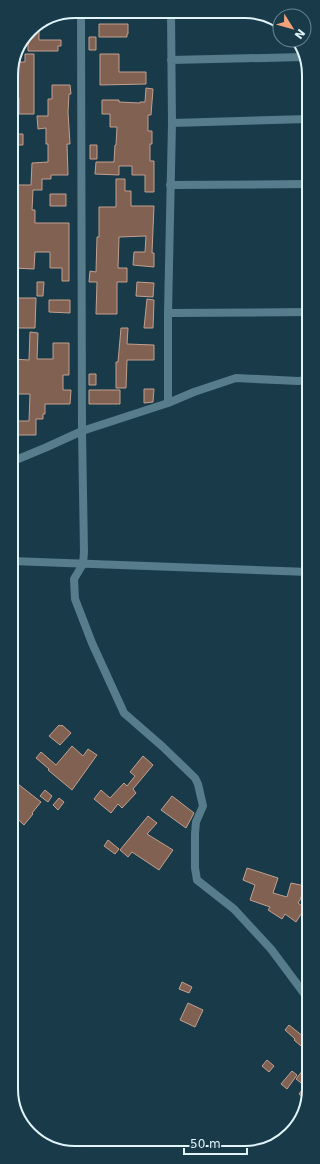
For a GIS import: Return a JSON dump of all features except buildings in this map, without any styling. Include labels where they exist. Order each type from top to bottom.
[{"type":"street","points":[[81,18],[82,431],[84,552],[83,564],[74,579],[75,599],[92,643],[124,713],[163,747],[195,778],[198,784],[203,806],[196,822],[195,834],[195,868],[197,880],[234,909],[271,949],[302,991]]},
{"type":"street","points":[[168,403],[168,313],[172,123],[171,18]]},
{"type":"street","points":[[171,60],[299,57]]},
{"type":"street","points":[[172,123],[302,119]]},
{"type":"street","points":[[170,185],[302,184]]},
{"type":"street","points":[[168,313],[302,312]]},
{"type":"street","points":[[18,459],[82,431],[168,403],[194,392],[236,378],[302,381]]},
{"type":"street","points":[[18,561],[302,572]]}]
